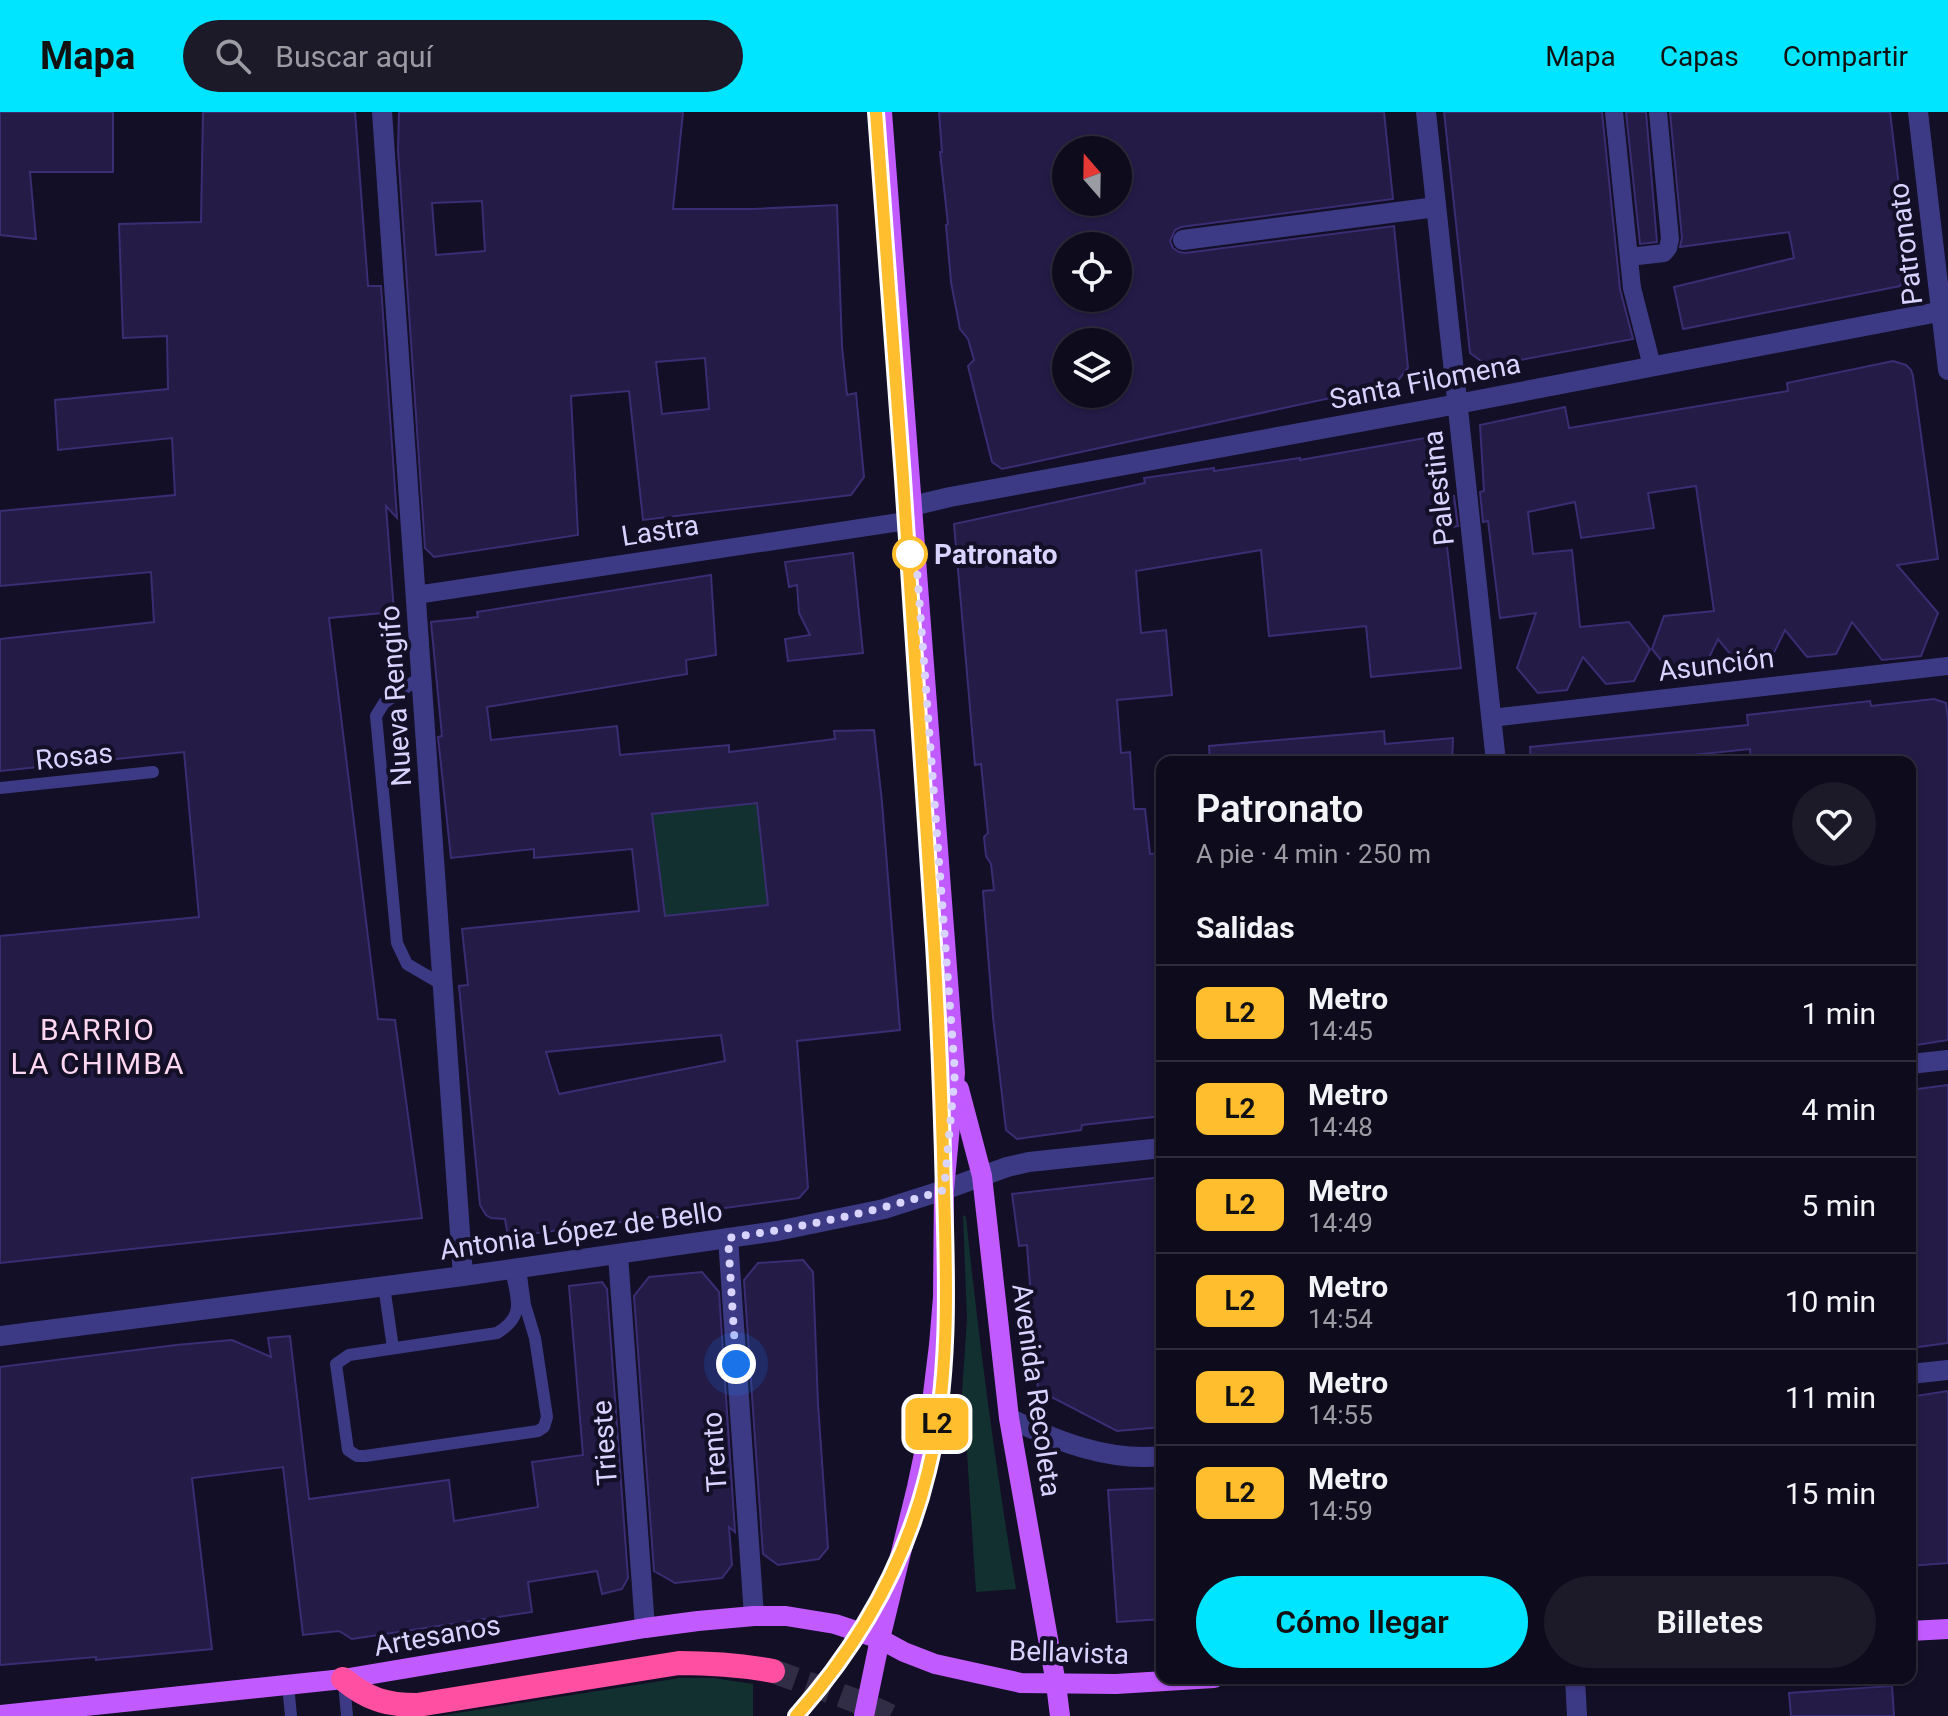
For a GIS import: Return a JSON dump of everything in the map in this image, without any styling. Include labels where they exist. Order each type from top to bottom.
[{"type":"highway","points":[[343,1679],[381,1701],[417,1705],[679,1663],[714,1662],[773,1671]]},
{"type":"main road","name":"Avenida Recoleta","points":[[864,1716],[928,1435],[943,1297],[944,1190],[955,1073],[882,112]]},
{"type":"main road","name":"Avenida Recoleta","points":[[955,1073],[982,1176],[1009,1418],[1060,1716]]},
{"type":"main road","name":"Artesanos","points":[[0,1715],[343,1679],[645,1628],[754,1616],[818,1620],[880,1639]]},
{"type":"main road","points":[[1916,1631],[1948,1629]]},
{"type":"main road","name":"Bellavista","points":[[880,1639],[935,1664],[1021,1683],[1156,1682]]},
{"type":"street","name":"Nueva Rengifo","points":[[382,112],[463,1276]]},
{"type":"street","name":"Palestina","points":[[1426,112],[1495,756]]},
{"type":"street","points":[[1614,112],[1632,288],[1652,366]]},
{"type":"street","points":[[1629,257],[1664,253],[1670,239],[1658,112]]},
{"type":"street","name":"Patronato","points":[[1918,112],[1944,310],[1948,370]]},
{"type":"street","points":[[1183,240],[1436,207]]},
{"type":"street","name":"Santa Filomena","points":[[913,513],[950,497],[1944,310]]},
{"type":"street","name":"Lastra","points":[[416,595],[913,513]]},
{"type":"street","name":"Asunción","points":[[1491,718],[1948,666]]},
{"type":"street","points":[[1916,1063],[1948,1060]]},
{"type":"street","name":"Antonia López de Bello","points":[[0,1336],[728,1238],[884,1209],[1029,1162],[1156,1149]]},
{"type":"street","name":"Trento","points":[[728,1238],[754,1616]]},
{"type":"street","name":"Trieste","points":[[618,1255],[645,1628]]},
{"type":"street","points":[[1916,1373],[1948,1370]]},
{"type":"street","points":[[1009,1418],[1060,1441],[1087,1449],[1131,1457],[1156,1457]]},
{"type":"street","points":[[1575,1684],[1577,1716]]},
{"type":"lane","points":[[422,676],[384,703],[376,716],[397,943],[407,964],[443,985]]},
{"type":"lane","name":"Rosas","points":[[0,788],[153,772]]},
{"type":"lane","points":[[516,1268],[535,1338],[547,1417],[544,1427],[524,1434],[365,1456],[357,1456],[348,1450],[336,1364],[349,1355],[497,1333],[510,1325],[518,1312],[516,1268]]},
{"type":"lane","points":[[384,1286],[393,1348]]},
{"type":"lane","points":[[510,1325],[531,1326]]},
{"type":"lane","points":[[343,1679],[347,1716]]},
{"type":"lane","points":[[288,1685],[291,1716]]},
{"type":"green space","points":[[757,803],[768,905],[665,916],[653,814]]},
{"type":"green space","points":[[963,1215],[966,1217],[988,1403],[1016,1589],[976,1592],[965,1422],[960,1422],[967,1319]]},
{"type":"green space","points":[[680,1678],[713,1678],[753,1684],[753,1716],[438,1716]]},
{"type":"building","points":[[0,112],[113,112],[113,172],[30,172],[36,239],[0,235]]},
{"type":"building","points":[[203,112],[355,112],[368,286],[381,286],[397,518],[386,506],[394,612],[329,618],[378,1019],[395,1020],[422,1218],[0,1263],[0,936],[199,917],[184,752],[0,771],[0,639],[154,622],[151,572],[0,586],[0,511],[175,495],[172,438],[58,450],[55,400],[168,389],[167,336],[123,338],[119,224],[201,222]]},
{"type":"building","points":[[399,112],[683,112],[673,209],[837,205],[842,346],[847,395],[856,393],[864,477],[851,495],[643,520],[629,391],[571,396],[578,535],[434,557],[425,548],[398,150]],"holes":[[[482,201],[485,251],[436,255],[432,203]],[[705,358],[709,409],[662,414],[656,362]]]},
{"type":"building","points":[[939,112],[1384,112],[1393,199],[1181,227],[1175,230],[1170,241],[1173,248],[1185,253],[1394,226],[1408,368],[1395,384],[1002,469],[992,462],[968,366],[974,360],[968,339],[960,329],[951,282]]},
{"type":"building","points":[[1444,112],[1602,112],[1620,289],[1633,339],[1488,366],[1470,353]]},
{"type":"building","points":[[1626,112],[1646,112],[1657,242],[1640,244]]},
{"type":"building","points":[[1670,112],[1890,112],[1909,269],[1900,286],[1683,329],[1674,287],[1794,258],[1789,232],[1680,247],[1682,238]]},
{"type":"building","points":[[1893,361],[1906,365],[1913,376],[1938,559],[1897,565],[1938,613],[1921,656],[1882,660],[1852,622],[1836,654],[1807,657],[1785,630],[1769,663],[1740,666],[1718,639],[1702,672],[1673,675],[1652,649],[1664,616],[1714,611],[1696,486],[1648,493],[1654,528],[1581,538],[1575,502],[1528,512],[1533,554],[1572,550],[1580,627],[1629,622],[1650,649],[1634,681],[1606,684],[1583,657],[1567,690],[1538,693],[1517,668],[1536,613],[1500,618],[1488,521],[1483,522],[1480,425],[1565,407],[1569,428],[1788,391],[1787,383]]},
{"type":"building","points":[[1425,438],[1436,446],[1442,498],[1454,496],[1458,526],[1445,529],[1461,668],[1371,677],[1366,626],[1269,636],[1261,550],[1136,571],[1141,633],[1166,630],[1172,695],[1117,700],[1121,753],[1130,752],[1134,809],[1145,809],[1150,854],[1156,854],[1156,1117],[1082,1125],[1081,1130],[1017,1139],[1006,1130],[993,1017],[983,891],[994,890],[984,837],[988,833],[981,764],[975,765],[954,524],[1145,483],[1144,478],[1300,460]]},
{"type":"building","points":[[853,553],[863,653],[788,661],[785,639],[810,635],[799,613],[797,585],[789,587],[785,562]]},
{"type":"building","points":[[711,575],[716,655],[686,660],[687,674],[487,707],[491,740],[617,726],[620,755],[729,745],[729,752],[835,739],[834,731],[874,730],[900,1030],[797,1041],[808,1188],[799,1198],[613,1223],[615,1229],[562,1238],[560,1230],[508,1237],[505,1219],[491,1218],[480,1205],[459,986],[468,985],[462,929],[639,911],[632,849],[534,858],[534,849],[451,858],[438,737],[442,736],[431,622],[478,617],[477,612]],"holes":[[[757,803],[768,905],[665,916],[652,814]],[[721,1035],[725,1061],[559,1094],[546,1052]]]},
{"type":"building","points":[[1934,699],[1946,703],[1948,1040],[1916,1045],[1916,756],[1751,756],[1750,749],[1682,756],[1531,756],[1530,747],[1748,725],[1747,715],[1870,701],[1871,706]]},
{"type":"building","points":[[1384,731],[1385,744],[1453,738],[1452,756],[1210,756],[1209,746]]},
{"type":"building","points":[[1948,1085],[1948,1343],[1916,1347],[1916,1089]]},
{"type":"building","points":[[1156,1178],[1156,1428],[1117,1431],[1038,1390],[1027,1245],[1019,1246],[1012,1194]]},
{"type":"building","points":[[803,1260],[813,1272],[828,1548],[819,1559],[778,1565],[763,1554],[744,1280],[758,1263]]},
{"type":"building","points":[[702,1272],[719,1292],[735,1532],[729,1527],[732,1565],[722,1578],[675,1583],[654,1571],[634,1296],[649,1277]]},
{"type":"building","points":[[602,1282],[607,1289],[628,1578],[622,1589],[602,1594],[597,1571],[528,1582],[532,1612],[352,1639],[339,1631],[303,1635],[283,1467],[192,1478],[212,1649],[0,1665],[0,1367],[232,1340],[271,1357],[268,1338],[290,1336],[309,1499],[449,1480],[454,1521],[538,1507],[532,1462],[583,1455],[569,1286]]},
{"type":"building","points":[[1948,1391],[1948,1563],[1916,1566],[1916,1396]]},
{"type":"building","points":[[1156,1488],[1156,1619],[1117,1622],[1108,1490]]},
{"type":"building","points":[[1892,1686],[1894,1716],[1791,1716],[1789,1693]]},
{"type":"tunnel","points":[[773,1671],[890,1716]]},
{"type":"metro line","name":"L2","points":[[796,1716],[853,1643],[871,1614],[903,1548],[927,1476],[937,1427],[942,1378],[947,1274],[940,1040],[910,554],[876,112]]},
{"type":"place","name":"Patronato","points":[[910,554]]},
{"type":"district","name":"BARRIO LA CHIMBA","points":[[98,1047]]},
{"type":"route","points":[[736,1364],[728,1238],[826,1222],[884,1209],[944,1190],[955,1073],[915,543],[910,554]]}]
